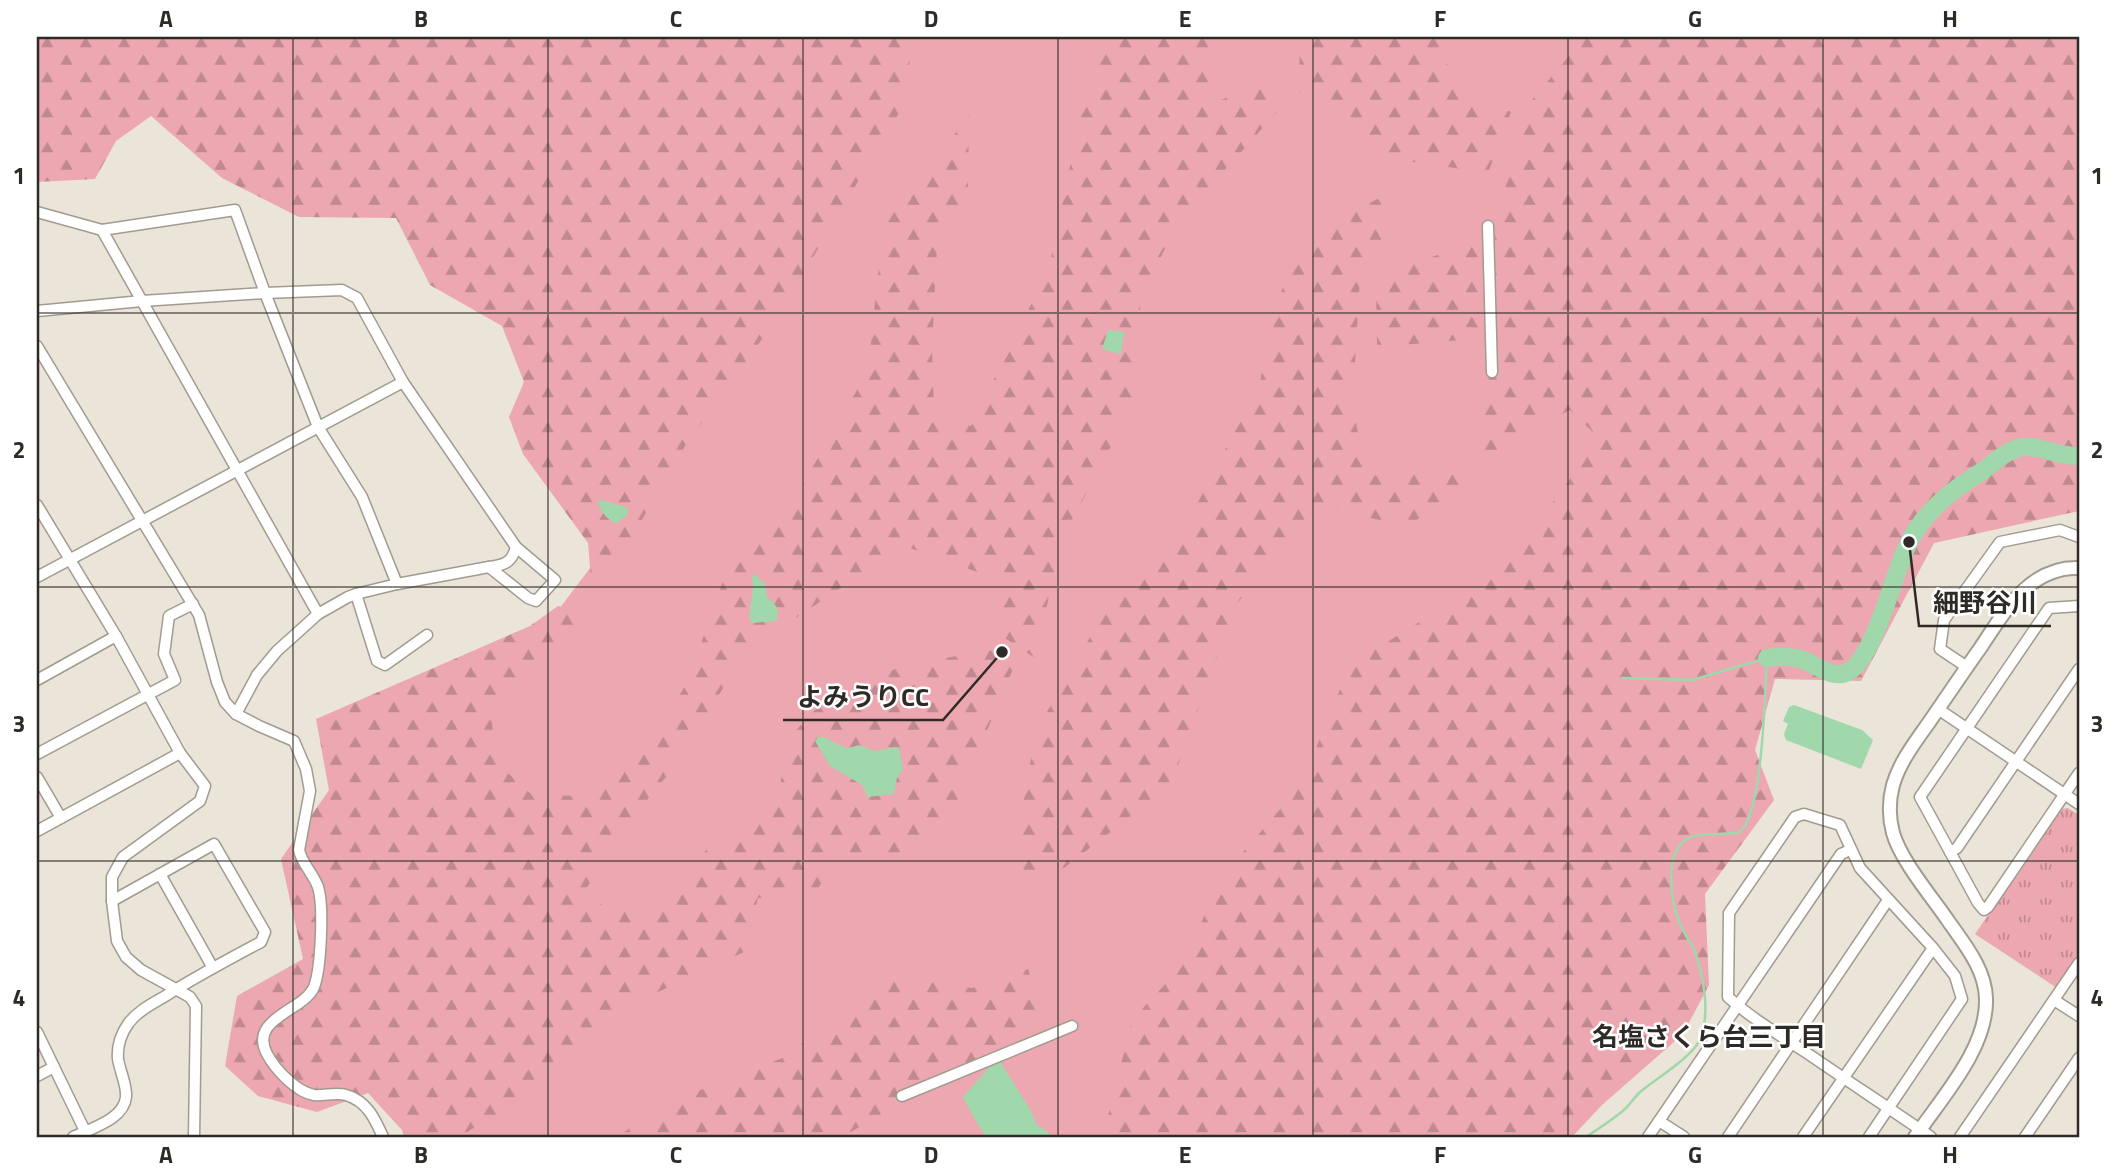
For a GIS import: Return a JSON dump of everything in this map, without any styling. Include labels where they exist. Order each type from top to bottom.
[{"type":"street","points":[[37,212],[102,230],[234,210],[318,427],[362,497],[397,584]]},
{"type":"street","points":[[1488,226],[1492,372]]},
{"type":"street","points":[[102,230],[318,614]]},
{"type":"street","points":[[37,311],[265,293],[342,290],[357,298],[402,382],[516,547],[555,580],[536,601],[528,598],[489,567]]},
{"type":"street","points":[[37,346],[199,615],[225,702],[236,714],[294,741],[306,769],[310,790],[299,850],[301,859],[313,875],[319,891],[321,948],[312,991],[304,1000],[272,1021],[265,1032],[263,1045],[267,1056],[301,1090],[311,1094],[345,1094],[363,1104],[372,1114],[383,1137]]},
{"type":"street","points":[[37,577],[402,382]]},
{"type":"street","points":[[37,505],[116,636],[180,754],[205,786],[200,801],[123,857],[112,877],[117,941],[126,957],[141,970],[190,998],[196,1006],[194,1137]]},
{"type":"street","points":[[1967,667],[1940,649],[1944,620],[2000,542],[2060,530],[2079,537]]},
{"type":"street","points":[[236,714],[257,675],[277,651],[318,614],[356,594],[504,565],[510,561],[516,547]]},
{"type":"street","points":[[1869,1137],[1889,1109],[1962,999],[1955,976],[1933,947],[1860,868],[1840,825],[1804,814],[1795,817],[1729,913],[1728,998],[1889,1109],[1922,1135],[1978,1042],[1985,1015],[1984,984],[1975,962],[1898,846],[1890,817],[1893,786],[1898,770],[2017,594],[2049,573],[2079,568]]},
{"type":"street","points":[[356,594],[377,661],[385,666],[427,635]]},
{"type":"street","points":[[37,754],[175,680],[164,654],[169,616],[193,604]]},
{"type":"street","points":[[2079,606],[2049,608],[1920,797],[1978,903],[1984,909],[1989,907],[2079,773]]},
{"type":"street","points":[[37,680],[116,636]]},
{"type":"street","points":[[1950,852],[1956,848],[2079,668]]},
{"type":"street","points":[[1938,709],[2079,804]]},
{"type":"street","points":[[37,831],[180,754]]},
{"type":"street","points":[[37,777],[61,818]]},
{"type":"street","points":[[74,1137],[111,1119],[122,1109],[126,1084],[118,1059],[119,1046],[121,1035],[130,1020],[175,990],[261,942],[265,932],[214,844],[112,901]]},
{"type":"street","points":[[1648,1137],[1841,854],[1850,850]]},
{"type":"street","points":[[159,874],[213,968]]},
{"type":"street","points":[[1728,1137],[1888,900]]},
{"type":"street","points":[[1803,1137],[1933,947]]},
{"type":"street","points":[[1960,1137],[2079,963]]},
{"type":"street","points":[[2054,1000],[2079,1016]]},
{"type":"street","points":[[902,1096],[1072,1026]]},
{"type":"street","points":[[37,1032],[85,1131]]},
{"type":"street","points":[[2025,1137],[2079,1058]]},
{"type":"street","points":[[37,1076],[54,1067]]},
{"type":"street","points":[[1659,1121],[1684,1137]]},
{"type":"green space","points":[[37,37],[912,37],[906,101],[775,321],[685,446],[633,535],[591,579],[588,543],[523,454],[509,417],[524,382],[502,326],[430,285],[396,218],[299,217],[222,178],[151,116],[116,141],[95,179],[37,182]]},
{"type":"green space","points":[[801,37],[1597,37],[1632,443],[1117,1137],[428,1137],[444,761],[609,543]]},
{"type":"green space","points":[[1107,37],[1217,37],[1205,106],[1260,85],[1277,112],[1179,221],[1141,296],[1133,405],[1062,539],[1035,658],[1002,636],[1000,580],[904,546],[746,651],[674,767],[620,833],[586,889],[606,909],[653,908],[712,844],[779,801],[785,742],[831,693],[909,664],[993,650],[1013,669],[955,806],[902,853],[840,853],[815,893],[758,898],[744,952],[602,1018],[532,1098],[470,1130],[462,1137],[404,1137],[402,1130],[368,1093],[317,1112],[258,1096],[225,1066],[237,996],[303,959],[281,859],[329,790],[316,719],[530,626],[558,606],[579,611],[579,631],[550,666],[510,687],[492,724],[497,763],[532,795],[584,796],[652,741],[688,681],[725,575],[796,496],[868,371],[883,226],[969,116],[968,186],[937,247],[932,347],[934,414],[971,426],[1049,268],[1079,123]]},
{"type":"green space","points":[[1300,37],[1436,37],[1457,87],[1511,112],[1488,173],[1374,156],[1299,91]]},
{"type":"green space","points":[[1565,37],[2079,37],[2079,511],[1934,543],[1861,681],[1775,679],[1755,750],[1774,800],[1705,894],[1709,985],[1683,1034],[1602,1105],[1572,1137],[1096,1137],[1104,1132],[1132,1020],[1183,965],[1220,879],[1301,785],[1350,665],[1500,572],[1600,439],[1570,410],[1526,433],[1502,465],[1476,455],[1492,358],[1472,339],[1377,347],[1376,278],[1475,241],[1497,215],[1532,100],[1574,50]]},
{"type":"green space","points":[[1389,193],[1398,196],[1379,245],[1360,277],[1355,363],[1340,385],[1356,423],[1367,476],[1456,470],[1487,481],[1405,526],[1328,508],[1236,604],[1171,785],[1064,868],[1024,874],[1018,832],[1036,731],[1119,587],[1187,524],[1260,381],[1284,282],[1318,230]]},
{"type":"green space","points":[[2068,808],[2079,815],[2079,955],[2057,988],[1975,934],[2061,809]]},
{"type":"green space","points":[[1028,969],[1044,1019],[956,1086],[926,1088],[842,1137],[617,1137],[667,1103],[785,1057],[891,975],[972,988]]},
{"type":"shaded area","points":[[1108,330],[1124,332],[1121,354],[1102,349]]},
{"type":"shaded area","points":[[601,500],[626,507],[628,514],[616,524],[602,512],[598,502]]},
{"type":"shaded area","points":[[754,574],[765,584],[767,598],[777,608],[776,621],[753,623],[749,619]]},
{"type":"shaded area","points":[[1794,705],[1862,730],[1873,740],[1861,769],[1786,740],[1784,734],[1788,724],[1783,721],[1789,707]]},
{"type":"shaded area","points":[[818,737],[849,748],[859,745],[875,751],[899,748],[903,769],[897,778],[894,794],[868,797],[862,785],[830,766],[815,741]]},
{"type":"shaded area","points":[[999,1060],[1031,1111],[1036,1124],[1054,1137],[987,1137],[983,1132],[963,1097],[995,1061]]},
{"type":"waterway","points":[[1767,658],[1794,658],[1831,673],[1848,672],[1858,664],[1867,650],[1909,542],[1940,502],[2000,457],[2022,447],[2079,456]]},
{"type":"waterway","points":[[1586,1137],[1620,1113],[1639,1093],[1672,1069],[1695,1048],[1703,1031],[1705,1009],[1701,973],[1695,952],[1677,915],[1672,892],[1672,867],[1679,846],[1687,839],[1699,835],[1740,832],[1748,820],[1758,777],[1767,658],[1692,680],[1622,678]]},
{"type":"place","name":"細野谷川","points":[[1909,542]]},
{"type":"place","name":"よみうりCC","points":[[1002,652]]},
{"type":"district","name":"名塩さくら台三丁目","points":[[1709,1036]]}]
